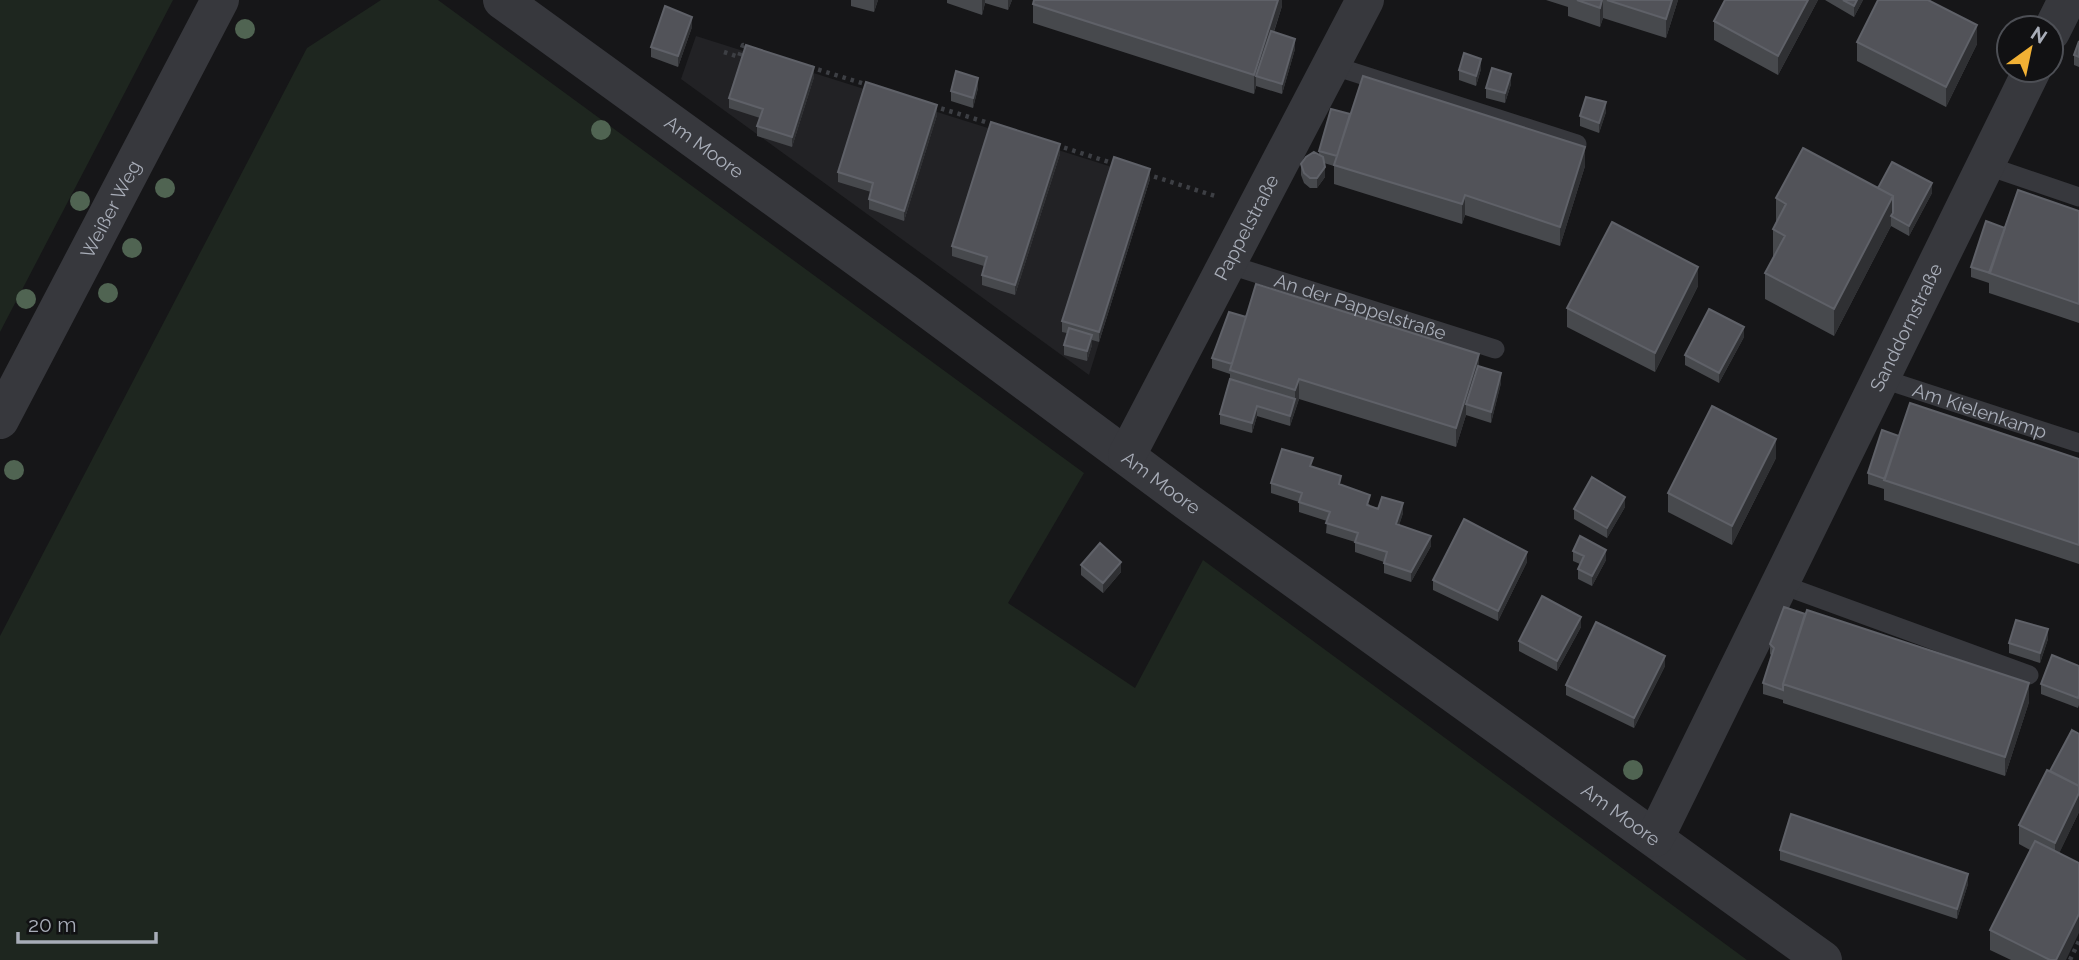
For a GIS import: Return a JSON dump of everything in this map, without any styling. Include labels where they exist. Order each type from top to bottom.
[{"type":"street","name":"Weißer Weg","points":[[0,420],[220,0]]},
{"type":"street","name":"Am Moore","points":[[502,0],[1200,511],[1823,960]]},
{"type":"street","name":"Pappelstraße","points":[[1127,455],[1331,65],[1360,1]]},
{"type":"street","name":"Sanddornstraße","points":[[1655,838],[2025,84]]},
{"type":"lane","points":[[1331,65],[1577,144]]},
{"type":"lane","points":[[1985,165],[2079,197]]},
{"type":"lane","name":"An der Pappelstraße","points":[[1227,264],[1495,349]]},
{"type":"lane","name":"Am Kielenkamp","points":[[1880,378],[2079,443]]},
{"type":"lane","points":[[1780,584],[2029,675]]},
{"type":"path","points":[[724,52],[739,57],[743,45],[755,49]]},
{"type":"path","points":[[805,65],[869,86]]},
{"type":"path","points":[[922,102],[1000,127]]},
{"type":"path","points":[[1050,143],[1127,168]]},
{"type":"path","points":[[1140,172],[1255,209]]},
{"type":"path","points":[[2070,960],[2079,941]]},
{"type":"shaded area","points":[[0,0],[173,0],[0,332]]},
{"type":"shaded area","points":[[381,0],[438,0],[1084,473],[1008,603],[1135,688],[1203,560],[1747,960],[0,960],[0,636],[307,48]]},
{"type":"shaded area","points":[[696,36],[1150,179],[1089,375],[681,79]]},
{"type":"building","points":[[1034,0],[1278,0],[1254,75],[1033,4]]},
{"type":"building","points":[[1577,0],[1602,0],[1600,8]]},
{"type":"building","points":[[1607,0],[1672,0],[1666,19]]},
{"type":"building","points":[[1725,0],[1808,0],[1778,56],[1714,21]]},
{"type":"building","points":[[1843,0],[1857,0],[1854,6]]},
{"type":"building","points":[[1878,0],[1928,0],[1977,25],[1946,87],[1857,42]]},
{"type":"building","points":[[665,6],[692,17],[678,56],[651,47]]},
{"type":"building","points":[[1271,31],[1295,39],[1282,84],[1256,76]]},
{"type":"building","points":[[2079,41],[2079,57],[2074,55]]},
{"type":"building","points":[[746,45],[814,67],[792,137],[757,126],[763,109],[729,98]]},
{"type":"building","points":[[1464,53],[1481,59],[1476,76],[1459,70]]},
{"type":"building","points":[[1492,68],[1511,74],[1505,93],[1486,88]]},
{"type":"building","points":[[956,71],[978,78],[973,98],[951,91]]},
{"type":"building","points":[[1363,76],[1585,147],[1560,227],[1465,195],[1462,204],[1334,165]]},
{"type":"building","points":[[866,82],[937,105],[904,211],[869,199],[873,183],[838,172]]},
{"type":"building","points":[[1586,97],[1606,102],[1599,123],[1580,116]]},
{"type":"building","points":[[1331,109],[1350,114],[1337,156],[1319,151]]},
{"type":"building","points":[[991,122],[1060,144],[1015,285],[982,275],[987,257],[952,246]]},
{"type":"building","points":[[1803,148],[1893,196],[1834,309],[1765,273],[1785,236],[1773,229],[1786,204],[1776,198]]},
{"type":"building","points":[[1314,152],[1323,157],[1325,167],[1317,178],[1310,178],[1304,173],[1301,164]]},
{"type":"building","points":[[1114,157],[1150,169],[1099,332],[1062,321]]},
{"type":"building","points":[[1892,162],[1932,183],[1909,226],[1891,216],[1893,196],[1878,188]]},
{"type":"building","points":[[2018,190],[2079,211],[2079,304],[1989,273]]},
{"type":"building","points":[[1986,221],[2005,228],[1990,273],[1971,267]]},
{"type":"building","points":[[1612,222],[1698,267],[1655,353],[1567,308]]},
{"type":"building","points":[[1256,284],[1479,354],[1456,428],[1299,379],[1295,390],[1230,370]]},
{"type":"building","points":[[1709,309],[1744,327],[1719,373],[1685,355]]},
{"type":"building","points":[[1229,312],[1246,317],[1232,364],[1212,358]]},
{"type":"building","points":[[1069,328],[1092,335],[1087,351],[1064,345]]},
{"type":"building","points":[[1478,366],[1501,373],[1491,412],[1466,404]]},
{"type":"building","points":[[1230,379],[1295,399],[1290,416],[1257,406],[1252,423],[1220,414]]},
{"type":"building","points":[[1910,403],[2079,459],[2079,545],[1884,480]]},
{"type":"building","points":[[1712,406],[1776,439],[1732,526],[1668,493]]},
{"type":"building","points":[[1882,430],[1899,436],[1885,479],[1868,473]]},
{"type":"building","points":[[1282,449],[1313,458],[1310,466],[1341,476],[1339,484],[1370,495],[1367,505],[1378,509],[1382,497],[1403,503],[1396,524],[1431,536],[1411,572],[1384,563],[1387,552],[1355,542],[1358,533],[1326,523],[1330,512],[1299,502],[1302,493],[1271,483]]},
{"type":"building","points":[[1592,477],[1625,497],[1607,528],[1574,509]]},
{"type":"building","points":[[1464,519],[1527,552],[1498,611],[1433,580]]},
{"type":"building","points":[[1580,536],[1606,550],[1592,576],[1578,569],[1584,556],[1573,551]]},
{"type":"building","points":[[1100,543],[1121,562],[1103,583],[1081,565]]},
{"type":"building","points":[[1542,596],[1581,617],[1557,661],[1519,641]]},
{"type":"building","points":[[1784,607],[1805,614],[1783,690],[1763,683],[1774,648],[1770,644]]},
{"type":"building","points":[[1807,610],[2029,683],[2005,757],[1783,684]]},
{"type":"building","points":[[2016,620],[2048,629],[2040,653],[2009,643]]},
{"type":"building","points":[[1596,622],[1665,656],[1634,718],[1566,685]]},
{"type":"building","points":[[2052,655],[2079,666],[2078,698],[2041,684]]},
{"type":"building","points":[[2072,730],[2079,734],[2079,786],[2050,771]]},
{"type":"building","points":[[2047,770],[2079,786],[2079,793],[2055,843],[2019,825]]},
{"type":"building","points":[[1791,814],[1968,874],[1957,909],[1780,850]]},
{"type":"building","points":[[2035,841],[2079,863],[2079,914],[2056,960],[2050,960],[1990,930]]}]
